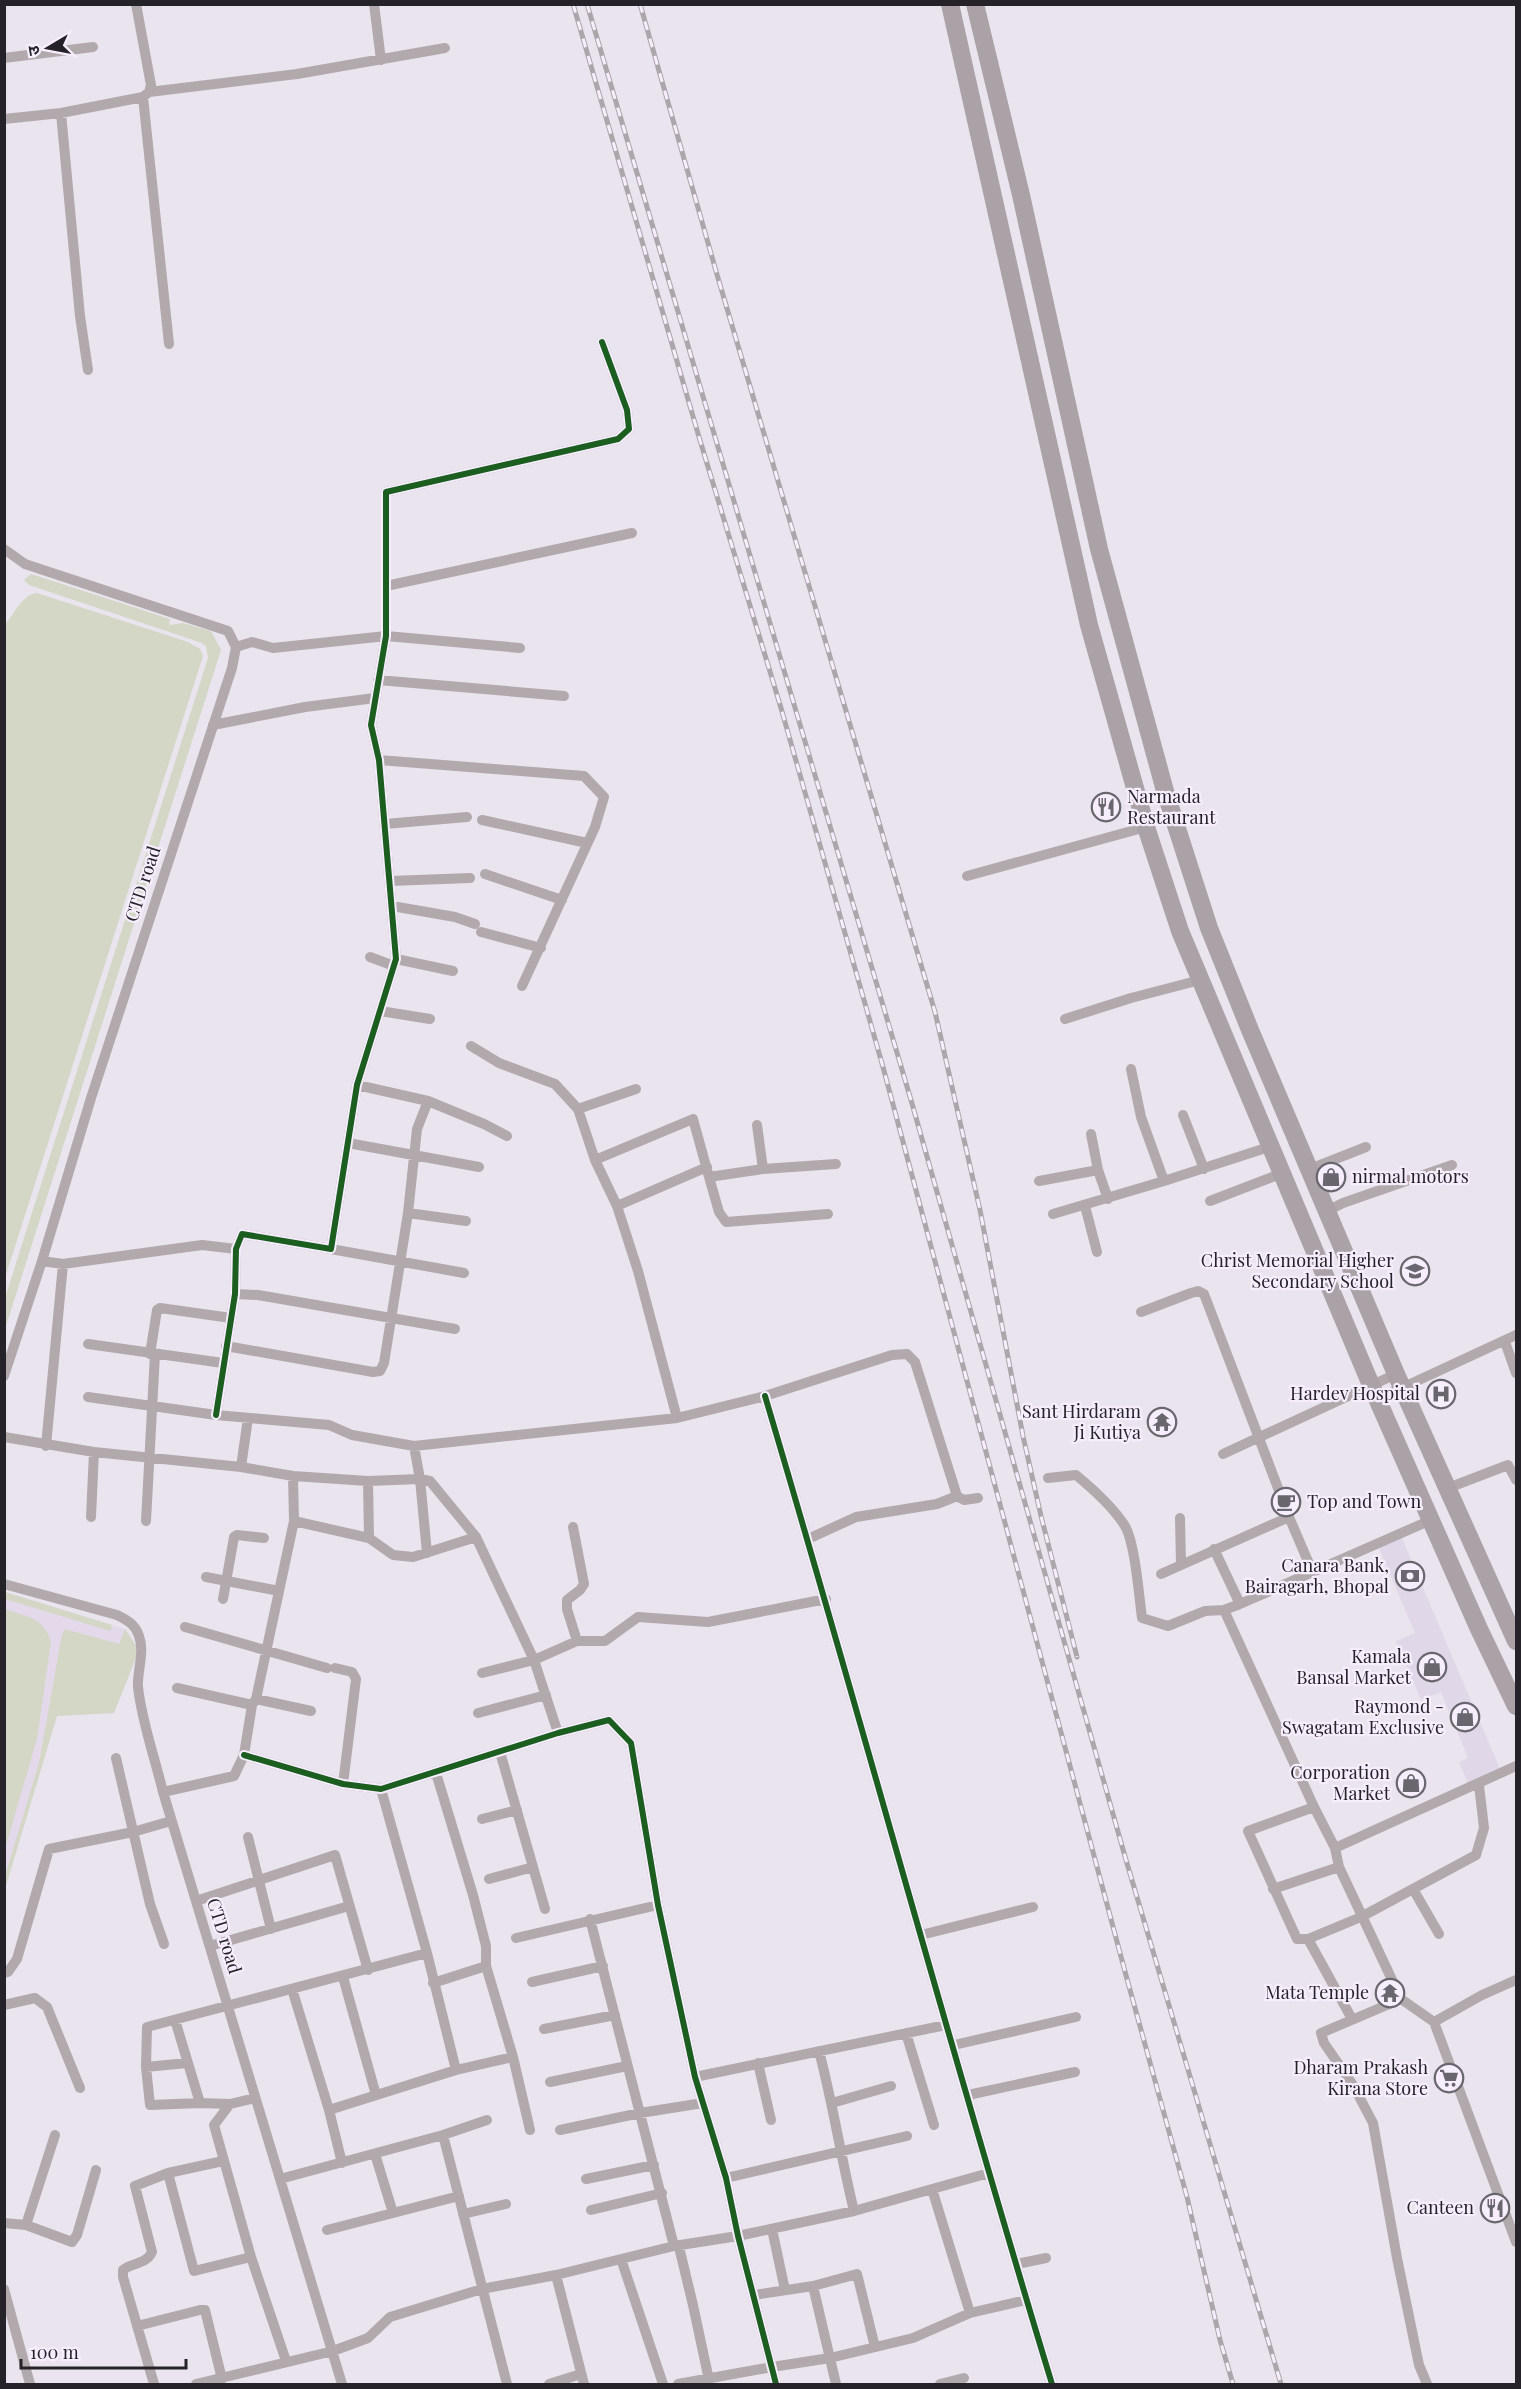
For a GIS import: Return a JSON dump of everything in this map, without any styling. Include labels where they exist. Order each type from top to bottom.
[{"type":"main road","points":[[950,4],[1089,625],[1146,827],[1180,931],[1375,1392],[1479,1629],[1516,1706]]},
{"type":"main road","points":[[975,4],[1021,195],[1099,549],[1165,791],[1209,928],[1399,1381],[1516,1641]]},
{"type":"street","points":[[136,4],[151,85],[146,95],[169,344]]},
{"type":"street","points":[[374,4],[381,60]]},
{"type":"street","points":[[4,58],[93,47]]},
{"type":"street","points":[[4,119],[61,112],[146,95],[297,74],[445,48]]},
{"type":"street","points":[[61,112],[87,370]]},
{"type":"street","points":[[331,1249],[357,1085],[395,962],[379,760],[370,725],[386,636],[386,492],[618,438],[629,429],[627,410],[603,342]]},
{"type":"street","points":[[386,586],[632,533]]},
{"type":"street","points":[[4,549],[25,564],[228,631],[236,646],[252,642],[273,648],[386,636],[520,648]]},
{"type":"street","name":"CTD road","points":[[4,1376],[42,1261],[91,1098],[232,668],[236,646]]},
{"type":"street","points":[[378,680],[564,696]]},
{"type":"street","points":[[213,725],[305,707],[375,698]]},
{"type":"street","points":[[379,760],[585,776],[604,796],[595,827],[522,986]]},
{"type":"street","points":[[385,824],[467,817]]},
{"type":"street","points":[[482,820],[587,843]]},
{"type":"street","points":[[967,876],[1146,827]]},
{"type":"street","points":[[485,874],[562,900]]},
{"type":"street","points":[[390,881],[470,878]]},
{"type":"street","points":[[392,906],[455,917],[478,928],[541,948]]},
{"type":"street","points":[[370,957],[453,971]]},
{"type":"street","points":[[1065,1019],[1131,998],[1200,980]]},
{"type":"street","points":[[381,1011],[430,1019]]},
{"type":"street","points":[[471,1046],[499,1063],[555,1084],[578,1109],[595,1160],[617,1206],[638,1271],[677,1418]]},
{"type":"street","points":[[1131,1069],[1141,1117],[1164,1181]]},
{"type":"street","points":[[357,1085],[428,1101],[507,1136]]},
{"type":"street","points":[[578,1109],[636,1089]]},
{"type":"street","points":[[226,1346],[374,1372],[380,1371],[384,1363],[408,1213],[417,1130],[428,1101]]},
{"type":"street","points":[[1184,1115],[1204,1169]]},
{"type":"street","points":[[595,1160],[693,1119],[719,1212],[726,1222],[828,1214]]},
{"type":"street","points":[[757,1125],[763,1168]]},
{"type":"street","points":[[1091,1134],[1098,1170],[1108,1199]]},
{"type":"street","points":[[348,1143],[479,1167]]},
{"type":"street","points":[[1053,1214],[1108,1199],[1272,1146]]},
{"type":"street","points":[[1311,1169],[1366,1147]]},
{"type":"street","points":[[617,1206],[708,1172],[836,1164]]},
{"type":"street","points":[[1328,1211],[1343,1203],[1452,1165]]},
{"type":"street","points":[[1039,1181],[1098,1170]]},
{"type":"street","points":[[1210,1201],[1283,1173]]},
{"type":"street","points":[[1085,1206],[1097,1252]]},
{"type":"street","points":[[408,1213],[466,1221]]},
{"type":"street","points":[[216,1415],[235,1294],[236,1249],[242,1234],[249,1233],[464,1273]]},
{"type":"street","points":[[42,1261],[63,1264],[201,1245],[236,1249]]},
{"type":"street","points":[[46,1446],[63,1264]]},
{"type":"street","points":[[1141,1312],[1191,1293],[1203,1294],[1313,1573]]},
{"type":"street","points":[[235,1294],[258,1295],[455,1329]]},
{"type":"street","points":[[146,1521],[157,1310],[160,1308],[231,1318]]},
{"type":"street","points":[[1223,1454],[1399,1381],[1504,1342],[1516,1335]]},
{"type":"street","points":[[1504,1342],[1516,1373]]},
{"type":"street","points":[[88,1344],[223,1363]]},
{"type":"street","points":[[88,1397],[216,1415],[329,1425],[352,1435],[414,1446],[677,1418],[765,1396],[892,1355],[907,1354],[915,1362],[957,1496],[964,1500],[978,1498]]},
{"type":"street","points":[[765,1396],[826,1599],[946,2025],[954,2045],[989,2173],[1052,2385]]},
{"type":"street","points":[[241,1467],[248,1418]]},
{"type":"street","points":[[4,1437],[46,1446],[241,1467],[292,1476],[368,1481],[427,1479],[434,1483],[476,1537],[534,1660],[558,1733]]},
{"type":"street","points":[[414,1446],[428,1552]]},
{"type":"street","points":[[91,1517],[94,1452]]},
{"type":"street","points":[[1448,1488],[1508,1466],[1516,1480]]},
{"type":"street","points":[[1048,1478],[1076,1475],[1126,1527],[1137,1575],[1142,1618],[1168,1626],[1205,1611],[1224,1610],[1240,1604],[1431,1520]]},
{"type":"street","points":[[163,1792],[234,1776],[244,1755],[294,1521],[292,1476]]},
{"type":"street","points":[[368,1481],[369,1539]]},
{"type":"street","points":[[808,1539],[856,1517],[937,1504],[957,1496]]},
{"type":"street","points":[[1161,1574],[1289,1517]]},
{"type":"street","points":[[1180,1518],[1181,1564]]},
{"type":"street","points":[[294,1521],[369,1539],[393,1554],[413,1557],[476,1537]]},
{"type":"street","points":[[573,1527],[584,1584],[567,1600],[567,1609],[577,1641]]},
{"type":"street","points":[[223,1599],[234,1536],[264,1539]]},
{"type":"street","points":[[1214,1549],[1240,1604]]},
{"type":"street","points":[[206,1577],[279,1591]]},
{"type":"street","name":"CTD road","points":[[4,1584],[117,1615],[137,1629],[141,1640],[138,1684],[141,1708],[163,1792],[342,2385]]},
{"type":"street","points":[[482,1673],[534,1660],[577,1641],[605,1641],[638,1617],[708,1622],[826,1599]]},
{"type":"street","points":[[1224,1610],[1314,1808],[1335,1848],[1339,1867],[1401,2000],[1434,2022],[1516,2242]]},
{"type":"street","points":[[185,1627],[352,1672],[356,1678],[343,1784]]},
{"type":"street","points":[[177,1688],[311,1711]]},
{"type":"street","points":[[478,1713],[546,1695]]},
{"type":"street","points":[[244,1755],[343,1784],[381,1789],[558,1733],[609,1720],[632,1743],[658,1905],[695,2077],[726,2178],[738,2236],[776,2385]]},
{"type":"street","points":[[500,1752],[545,1909]]},
{"type":"street","points":[[116,1758],[150,1904],[164,1944]]},
{"type":"street","points":[[1335,1848],[1479,1785],[1516,1766]]},
{"type":"street","points":[[436,1773],[473,1895],[486,1946],[486,1966],[513,2056],[530,2130]]},
{"type":"street","points":[[1314,1808],[1248,1831],[1297,1939],[1308,1939],[1361,1917],[1476,1855],[1484,1828],[1479,1785]]},
{"type":"street","points":[[381,1789],[427,1953],[456,2070]]},
{"type":"street","points":[[482,1819],[517,1810]]},
{"type":"street","points":[[4,1972],[8,1972],[17,1959],[50,1849],[134,1832],[171,1821]]},
{"type":"street","points":[[248,1837],[271,1929]]},
{"type":"street","points":[[196,1901],[335,1855],[368,1970]]},
{"type":"street","points":[[489,1880],[533,1867]]},
{"type":"street","points":[[1273,1888],[1339,1867]]},
{"type":"street","points":[[1413,1889],[1439,1934]]},
{"type":"street","points":[[516,1938],[658,1905]]},
{"type":"street","points":[[210,1946],[349,1906]]},
{"type":"street","points":[[921,1935],[1033,1906]]},
{"type":"street","points":[[590,1920],[709,2380]]},
{"type":"street","points":[[1308,1939],[1352,2019]]},
{"type":"street","points":[[255,2098],[230,2104],[150,2105],[146,2067],[147,2027],[427,1953]]},
{"type":"street","points":[[433,1983],[486,1966]]},
{"type":"street","points":[[532,1982],[603,1966]]},
{"type":"street","points":[[343,1977],[376,2095]]},
{"type":"street","points":[[1434,2022],[1482,1995],[1516,1980]]},
{"type":"street","points":[[292,1989],[329,2110],[342,2163]]},
{"type":"street","points":[[4,2006],[35,1998],[47,2007],[80,2088]]},
{"type":"street","points":[[1401,2000],[1321,2033],[1324,2043],[1353,2085],[1373,2123],[1419,2366],[1427,2385]]},
{"type":"street","points":[[544,2029],[615,2015]]},
{"type":"street","points":[[954,2045],[1076,2017]]},
{"type":"street","points":[[176,2020],[200,2103]]},
{"type":"street","points":[[695,2077],[946,2025]]},
{"type":"street","points":[[906,2033],[934,2125]]},
{"type":"street","points":[[819,2051],[854,2211]]},
{"type":"street","points":[[329,2110],[456,2070],[513,2056]]},
{"type":"street","points":[[146,2067],[187,2063]]},
{"type":"street","points":[[758,2063],[771,2120]]},
{"type":"street","points":[[550,2082],[627,2066]]},
{"type":"street","points":[[968,2095],[1075,2072]]},
{"type":"street","points":[[832,2103],[891,2086]]},
{"type":"street","points":[[560,2130],[640,2113],[703,2103]]},
{"type":"street","points":[[230,2104],[214,2125],[251,2257],[286,2361]]},
{"type":"street","points":[[280,2179],[443,2135],[487,2120]]},
{"type":"street","points":[[26,2225],[55,2135]]},
{"type":"street","points":[[443,2135],[507,2385]]},
{"type":"street","points":[[726,2178],[907,2136]]},
{"type":"street","points":[[375,2154],[393,2213]]},
{"type":"street","points":[[154,2385],[123,2277],[123,2270],[149,2258],[152,2252],[135,2186],[168,2173],[223,2161]]},
{"type":"street","points":[[586,2179],[654,2165]]},
{"type":"street","points":[[4,2223],[26,2225],[72,2242],[77,2235],[96,2170]]},
{"type":"street","points":[[168,2173],[194,2271],[251,2257]]},
{"type":"street","points":[[196,2385],[333,2350],[368,2338],[390,2317],[482,2289],[854,2211],[989,2173]]},
{"type":"street","points":[[932,2189],[970,2313]]},
{"type":"street","points":[[591,2210],[662,2193]]},
{"type":"street","points":[[327,2230],[459,2196]]},
{"type":"street","points":[[463,2214],[506,2204]]},
{"type":"street","points":[[772,2229],[784,2290]]},
{"type":"street","points":[[1017,2264],[1046,2258]]},
{"type":"street","points":[[621,2259],[663,2385]]},
{"type":"street","points":[[754,2295],[813,2286],[857,2274],[875,2347]]},
{"type":"street","points":[[549,2385],[583,2379],[556,2275]]},
{"type":"street","points":[[813,2286],[836,2385]]},
{"type":"street","points":[[4,2289],[30,2385]]},
{"type":"street","points":[[678,2385],[830,2358],[913,2338],[970,2313],[1026,2300]]},
{"type":"street","points":[[137,2326],[205,2310],[222,2379]]},
{"type":"street","points":[[940,2385],[963,2377]]},
{"type":"shaded area","name":"Kamala Bansal Market","points":[[1402,1538],[1500,1769],[1468,1783],[1459,1762],[1468,1758],[1441,1692],[1421,1700],[1396,1641],[1415,1633],[1379,1548]]},
{"type":"shaded area","points":[[5,1592],[125,1629],[139,1650],[114,1713],[57,1716],[5,1889]]},
{"type":"green space","points":[[31,574],[170,619],[169,625],[183,623],[211,631],[221,650],[5,1329],[5,1298],[208,658],[206,646],[202,643],[29,585],[24,580]]},
{"type":"green space","points":[[37,593],[188,642],[200,649],[203,656],[5,1278],[4,626],[27,597]]},
{"type":"green space","points":[[5,1592],[112,1625],[110,1631],[5,1599]]},
{"type":"green space","points":[[5,1609],[34,1619],[44,1627],[51,1642],[37,1739],[5,1849]]},
{"type":"green space","points":[[65,1629],[119,1644],[125,1629],[139,1650],[114,1713],[57,1716],[5,1889],[5,1876],[39,1763],[62,1634]]},
{"type":"railway","points":[[573,4],[699,437],[781,708],[883,1067],[1187,2197],[1220,2340],[1233,2384]]},
{"type":"railway","points":[[587,4],[911,1100],[1126,1860],[1281,2384]]},
{"type":"railway","points":[[640,4],[718,278],[935,1012],[980,1210],[1023,1436],[1077,1657]]},
{"type":"cycle path","points":[[216,1415],[235,1294],[236,1249],[242,1234],[331,1249],[357,1085],[396,959],[379,760],[371,725],[386,636],[386,492],[618,439],[629,429],[627,410],[602,342]]},
{"type":"cycle path","points":[[765,1396],[1052,2384]]},
{"type":"cycle path","points":[[244,1755],[343,1784],[381,1789],[558,1733],[609,1720],[631,1743],[658,1905],[695,2077],[726,2178],[738,2236],[776,2384]]},
{"type":"place","name":"Narmada Restaurant","points":[[1106,807]]},
{"type":"place","name":"nirmal motors","points":[[1331,1177]]},
{"type":"place","name":"Christ Memorial Higher Secondary School","points":[[1415,1271]]},
{"type":"place","name":"Hardev Hospital","points":[[1441,1394]]},
{"type":"place","name":"Sant Hirdaram Ji Kutiya","points":[[1162,1422]]},
{"type":"place","name":"Top and Town","points":[[1286,1502]]},
{"type":"place","name":"Canara Bank, Bairagarh, Bhopal","points":[[1410,1576]]},
{"type":"place","name":"Kamala Bansal Market","points":[[1432,1667]]},
{"type":"place","name":"Raymond - Swagatam Exclusive","points":[[1465,1717]]},
{"type":"place","name":"Corporation Market","points":[[1411,1783]]},
{"type":"place","name":"Mata Temple","points":[[1390,1993]]},
{"type":"place","name":"Dharam Prakash Kirana Store","points":[[1449,2078]]},
{"type":"place","name":"Canteen","points":[[1495,2208]]}]
